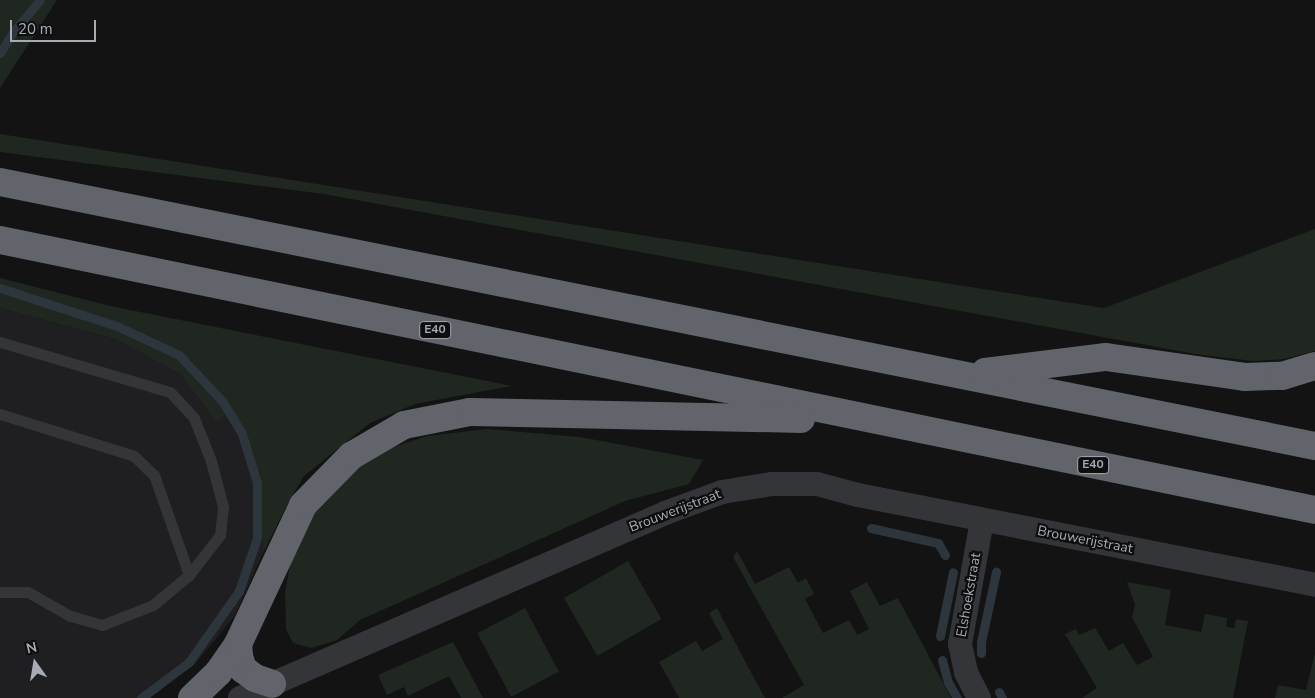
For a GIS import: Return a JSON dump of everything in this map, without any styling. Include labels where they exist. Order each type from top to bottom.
[{"type":"highway","points":[[0,182],[1315,446]]},
{"type":"highway","name":"E40","points":[[0,240],[1315,510]]},
{"type":"highway","points":[[961,375],[1106,357],[1245,377],[1282,376],[1315,366]]},
{"type":"highway","points":[[192,698],[218,674],[238,644],[303,505],[351,456],[404,425],[470,412],[870,420]]},
{"type":"highway","points":[[238,644],[243,669],[255,678],[272,684]]},
{"type":"street","name":"Brouwerijstraat","points":[[240,698],[656,517],[722,492],[772,484],[817,484],[858,495],[1315,585]]},
{"type":"street","name":"Elshoekstraat","points":[[979,698],[966,672],[960,644],[982,520]]},
{"type":"lane","points":[[0,342],[170,392],[194,418],[211,460],[223,507],[220,535],[189,575],[152,605],[102,624],[70,616],[28,592],[0,592]]},
{"type":"lane","points":[[0,414],[134,456],[154,475],[189,575]]},
{"type":"shaded area","points":[[0,0],[57,0],[0,88]]},
{"type":"shaded area","points":[[0,134],[1104,308],[1315,229],[1315,351],[1284,359],[1253,361],[1195,354],[324,194],[0,152]]},
{"type":"shaded area","points":[[0,278],[110,306],[512,386],[415,404],[370,423],[304,476],[263,553],[260,500],[234,409],[216,422],[180,374],[115,339],[0,308]]},
{"type":"shaded area","points":[[0,308],[115,339],[180,374],[216,422],[234,408],[260,500],[263,553],[234,617],[195,664],[148,698],[0,698]]},
{"type":"shaded area","points":[[487,429],[580,437],[703,460],[689,484],[625,501],[360,620],[337,640],[311,648],[293,643],[286,629],[285,593],[290,564],[299,536],[320,505],[356,468],[391,448],[427,436]]},
{"type":"shaded area","points":[[737,551],[755,584],[789,567],[798,583],[806,578],[814,594],[805,599],[823,633],[849,620],[857,635],[869,629],[850,591],[867,582],[880,606],[898,598],[951,698],[782,698],[804,685],[733,557]]},
{"type":"shaded area","points":[[628,561],[662,619],[597,656],[564,598]]},
{"type":"shaded area","points":[[1127,582],[1171,590],[1165,625],[1201,632],[1205,614],[1227,618],[1226,627],[1234,628],[1236,619],[1248,621],[1233,698],[1082,698],[1097,688],[1065,634],[1076,629],[1079,635],[1095,628],[1109,651],[1123,643],[1137,665],[1153,657],[1132,617],[1135,605]]},
{"type":"shaded area","points":[[525,608],[559,672],[511,697],[477,633]]},
{"type":"shaded area","points":[[717,608],[765,698],[679,698],[659,662],[696,641],[702,651],[723,639],[709,613]]},
{"type":"shaded area","points":[[453,642],[483,698],[461,698],[449,676],[408,696],[404,687],[387,695],[378,675]]},
{"type":"shaded area","points":[[1315,653],[1315,698],[1275,698],[1278,685],[1306,690]]},
{"type":"waterway","points":[[0,53],[14,31],[40,0]]},
{"type":"waterway","points":[[0,288],[119,327],[179,355],[223,402],[242,434],[257,483],[257,538],[239,591],[189,662],[141,698]]},
{"type":"waterway","points":[[871,528],[938,543],[945,555]]},
{"type":"waterway","points":[[940,636],[953,572]]},
{"type":"waterway","points":[[981,653],[981,642],[996,572]]},
{"type":"waterway","points":[[942,660],[948,682],[957,698]]},
{"type":"waterway","points":[[999,692],[1002,698]]}]
